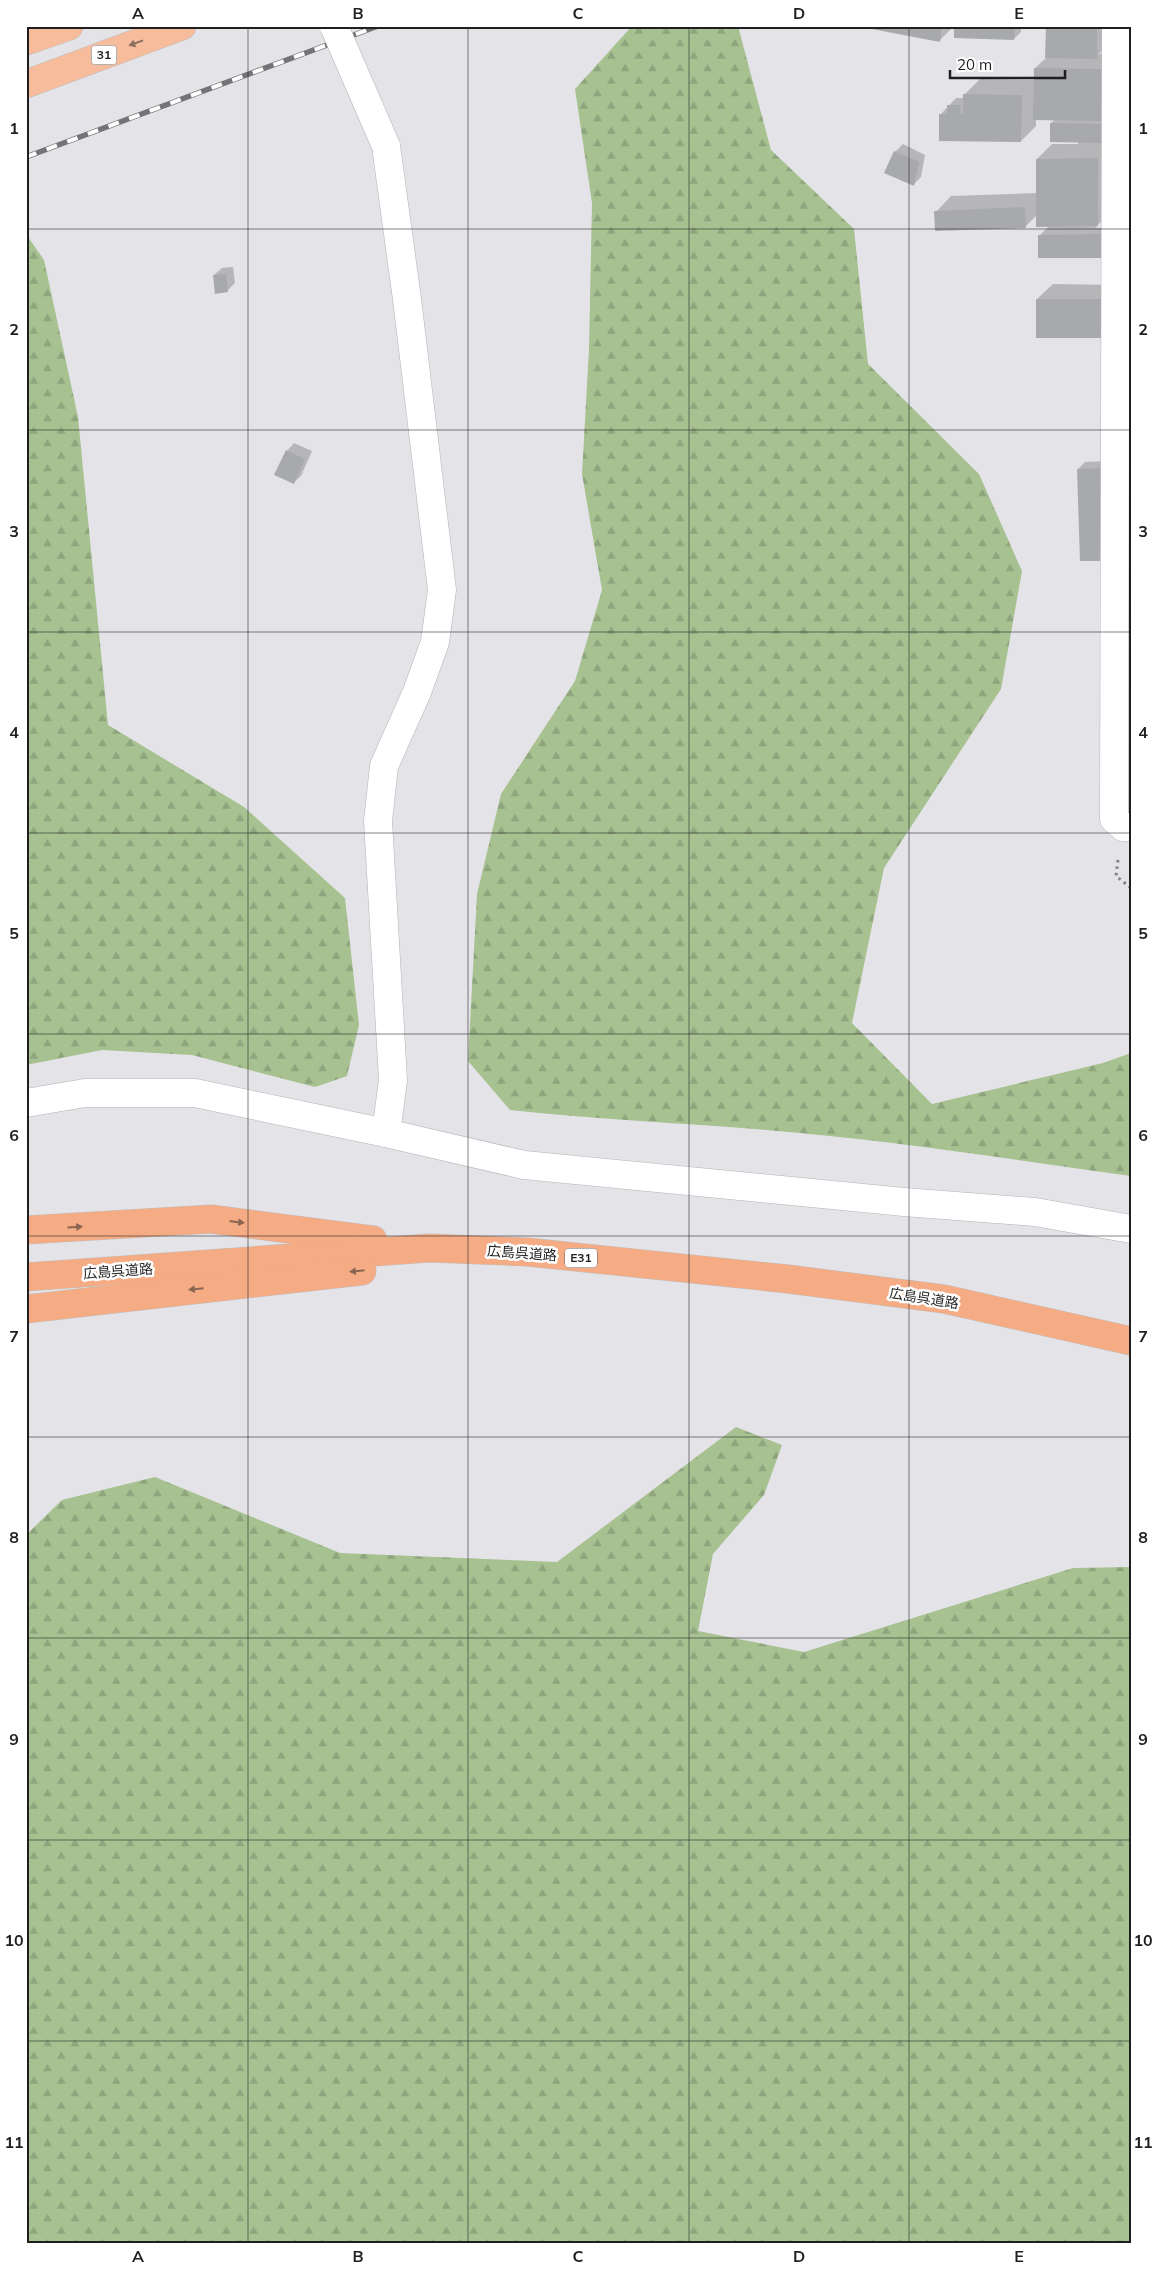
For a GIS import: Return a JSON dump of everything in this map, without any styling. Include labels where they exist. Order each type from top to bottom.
[{"type":"highway","points":[[26,41],[69,26]]},
{"type":"highway","name":"31","points":[[26,84],[182,26]]},
{"type":"highway","points":[[26,1230],[211,1219],[430,1248]]},
{"type":"highway","name":"広島呉道路","points":[[26,1277],[430,1248],[527,1252],[788,1279],[944,1299],[1131,1341]]},
{"type":"highway","points":[[26,1309],[527,1252]]},
{"type":"street","points":[[334,26],[386,146],[407,299],[442,590],[435,642],[417,692],[384,766],[378,821],[393,1080],[386,1133]]},
{"type":"street","points":[[1116,26],[1124,560],[1114,819],[1123,827],[1131,827]]},
{"type":"street","points":[[26,1103],[85,1093],[195,1093],[386,1133],[524,1165],[894,1201],[1036,1212],[1131,1229]]},
{"type":"green space","points":[[632,26],[738,26],[771,150],[854,229],[868,364],[979,474],[1022,571],[1001,689],[884,868],[852,1023],[932,1104],[1103,1063],[1131,1053],[1131,1176],[949,1150],[812,1134],[510,1110],[468,1061],[477,894],[501,794],[575,681],[602,590],[582,474],[589,349],[592,203],[575,89]]},
{"type":"green space","points":[[26,234],[44,260],[78,417],[108,725],[244,807],[345,898],[359,1025],[347,1076],[315,1087],[192,1055],[102,1050],[26,1065]]},
{"type":"green space","points":[[736,1427],[782,1445],[764,1495],[713,1554],[698,1631],[804,1652],[1073,1568],[1131,1567],[1131,2244],[26,2244],[26,1535],[62,1500],[155,1477],[340,1553],[557,1562]]},
{"type":"building","points":[[872,26],[942,26],[940,42],[872,29]]},
{"type":"building","points":[[954,26],[1015,26],[1014,40],[954,38]]},
{"type":"building","points":[[1046,26],[1097,26],[1097,59],[1045,58]]},
{"type":"building","points":[[1034,68],[1104,69],[1103,121],[1033,120]]},
{"type":"building","points":[[963,94],[1022,95],[1021,142],[939,141],[939,114],[947,114],[947,105],[961,105],[960,114],[963,114]]},
{"type":"building","points":[[1050,123],[1103,124],[1103,143],[1050,142]]},
{"type":"building","points":[[894,151],[919,162],[914,186],[884,173]]},
{"type":"building","points":[[1098,158],[1098,226],[1036,227],[1036,159]]},
{"type":"building","points":[[1128,166],[1131,166],[1131,233],[1127,233]]},
{"type":"building","points":[[1025,207],[1026,228],[935,231],[934,211]]},
{"type":"building","points":[[1104,234],[1104,258],[1038,258],[1038,235]]},
{"type":"building","points":[[226,274],[228,292],[215,294],[213,275]]},
{"type":"building","points":[[1036,299],[1102,299],[1101,338],[1036,338]]},
{"type":"building","points":[[1124,411],[1131,411],[1131,517],[1124,517]]},
{"type":"building","points":[[286,450],[305,459],[294,484],[274,475]]},
{"type":"building","points":[[1102,468],[1104,561],[1080,561],[1077,469]]},
{"type":"building","points":[[1122,611],[1131,611],[1131,636],[1122,636]]},
{"type":"building","points":[[1129,738],[1131,738],[1131,794],[1129,794]]},
{"type":"railway","points":[[26,157],[378,26]]}]
